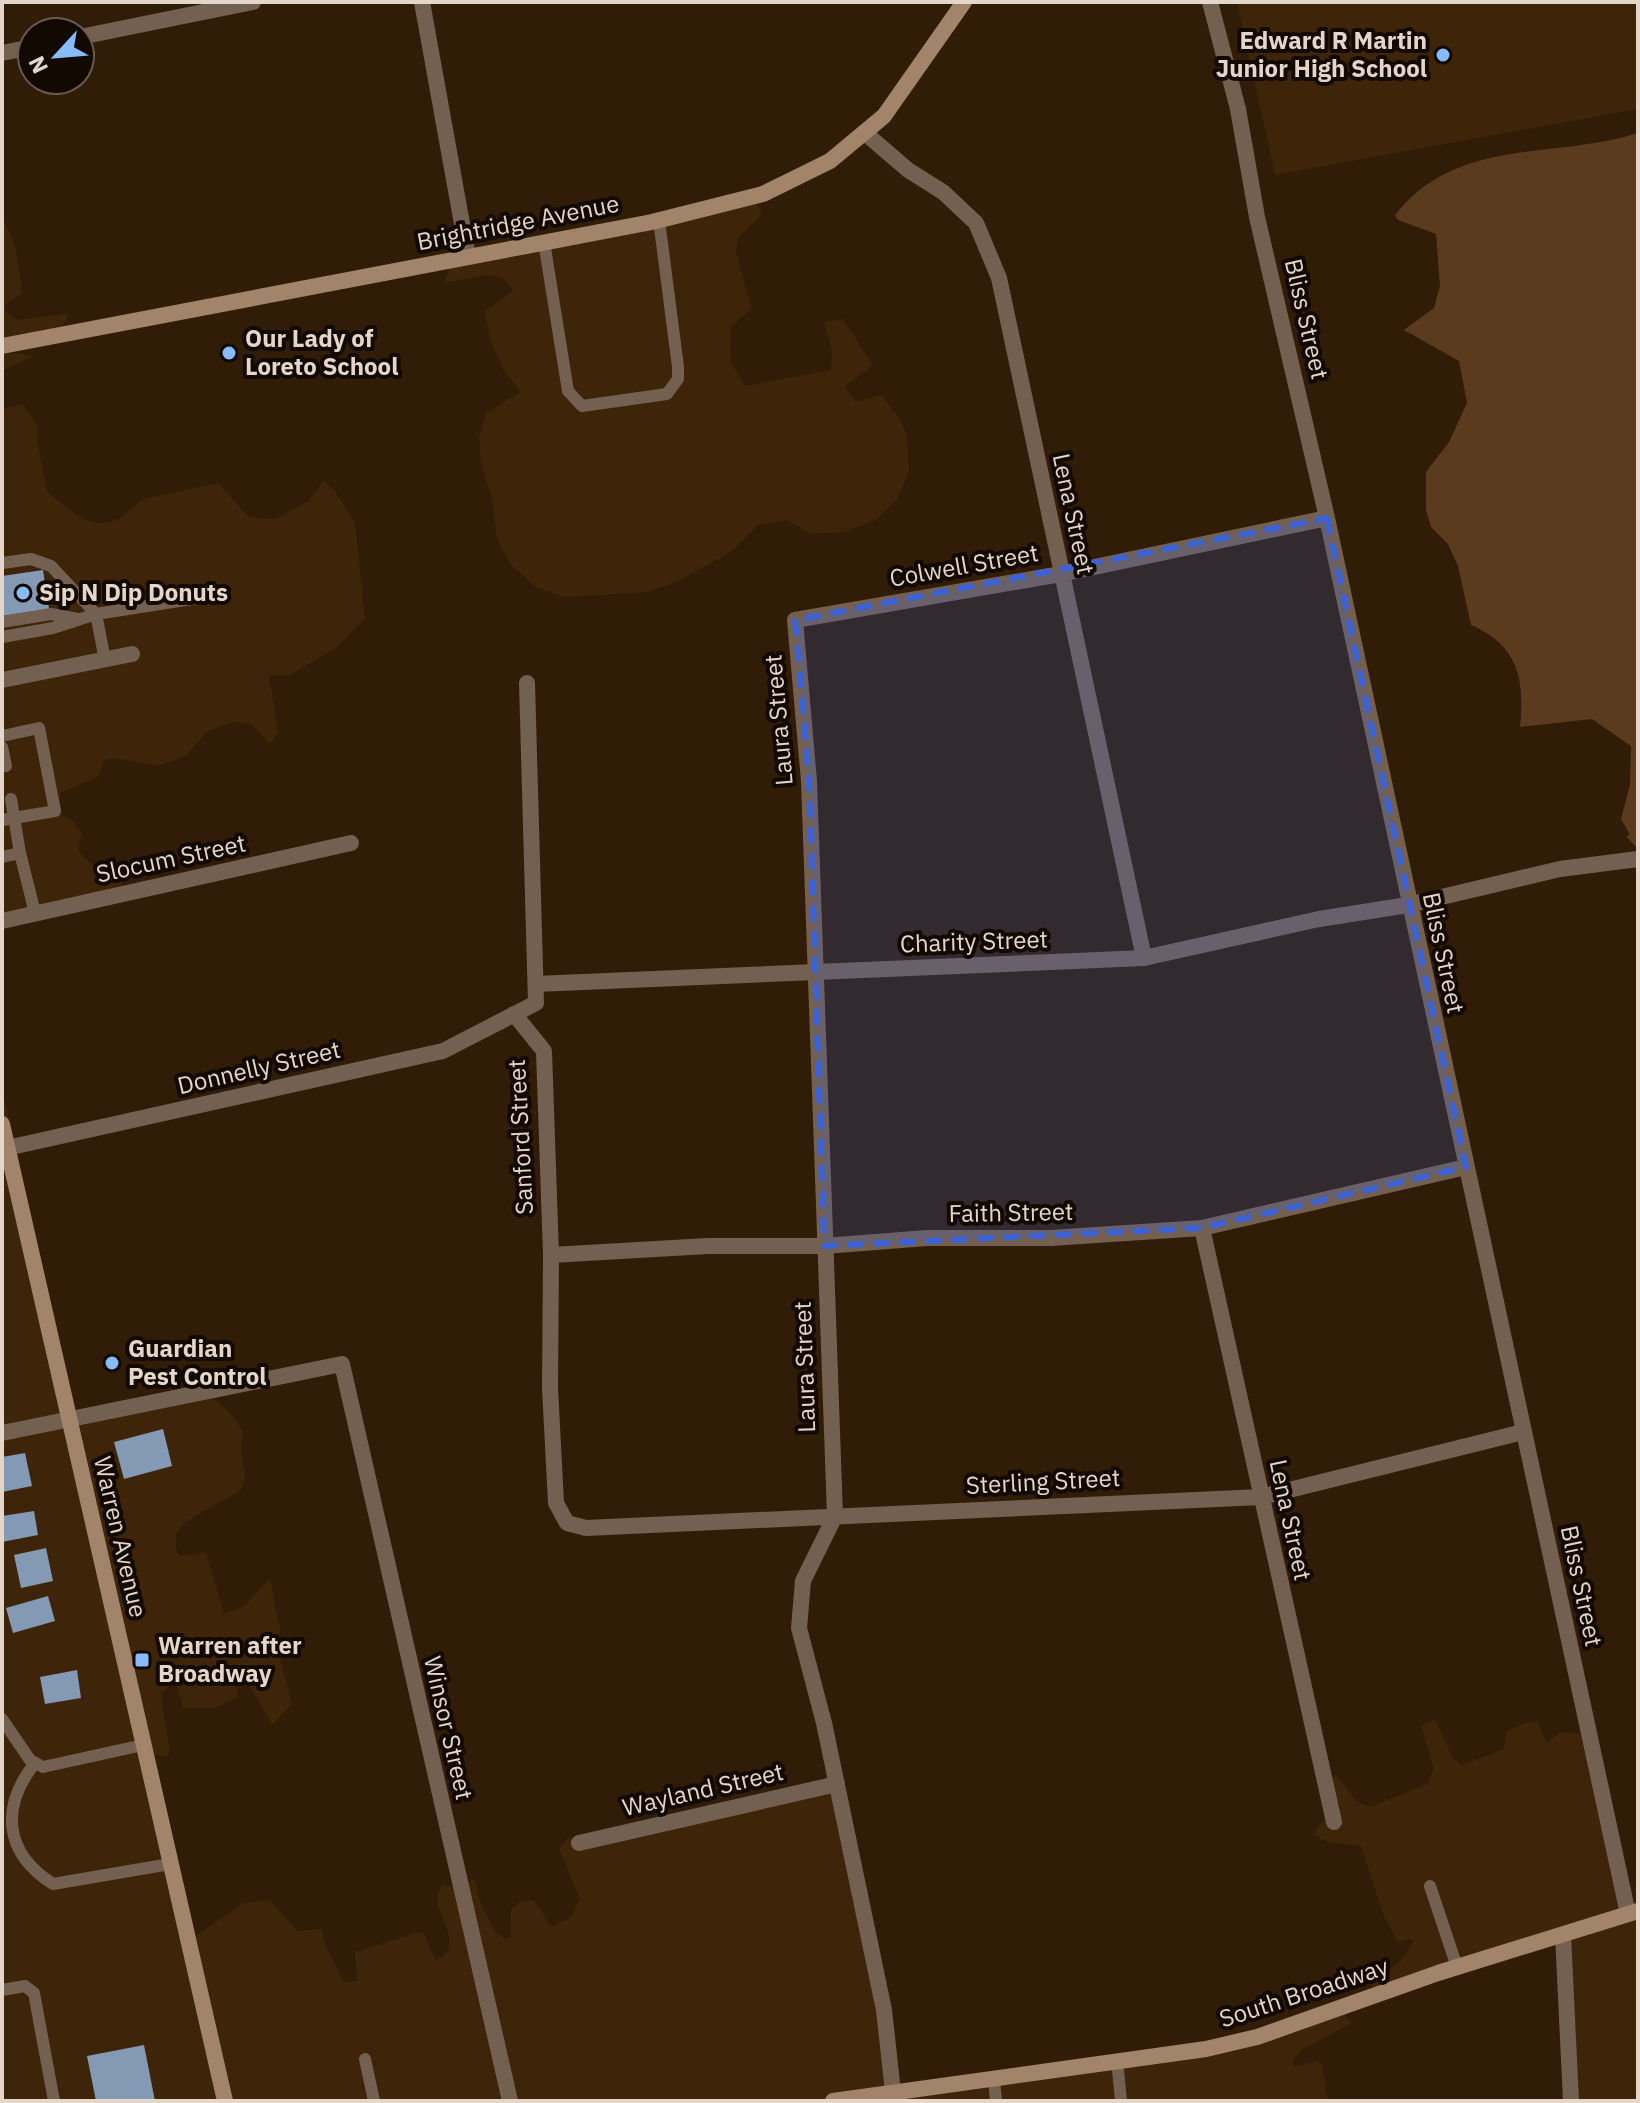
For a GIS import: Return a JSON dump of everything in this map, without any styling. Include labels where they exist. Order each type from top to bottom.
[{"type":"main road","name":"Brightridge Avenue","points":[[2,346],[659,220],[763,194],[797,180],[830,161],[884,116],[964,2]]},
{"type":"main road","name":"Warren Avenue","points":[[2,1124],[10,1192],[68,1418],[225,2101]]},
{"type":"main road","name":"South Broadway","points":[[833,2101],[894,2098],[994,2079],[1206,2049],[1257,2037],[1457,1967],[1633,1912]]},
{"type":"street","points":[[96,34],[253,2]]},
{"type":"street","points":[[422,2],[468,257]]},
{"type":"street","name":"Bliss Street","points":[[1210,2],[1238,109],[1257,217],[1327,518],[1523,1432],[1633,1912]]},
{"type":"street","name":"Lena Street","points":[[865,133],[908,170],[943,192],[976,223],[990,253],[1006,306],[1144,958]]},
{"type":"street","name":"Colwell Street","points":[[795,620],[1061,574],[1327,518]]},
{"type":"street","name":"Laura Street","points":[[795,620],[809,781],[835,1516],[803,1581],[799,1628],[837,1784],[884,2010],[894,2098]]},
{"type":"street","points":[[2,680],[132,654]]},
{"type":"street","points":[[514,1014],[536,1003],[527,683]]},
{"type":"street","name":"Slocum Street","points":[[2,921],[351,843]]},
{"type":"street","name":"Charity Street","points":[[536,984],[1144,958],[1319,919],[1408,905],[1560,869],[1638,859]]},
{"type":"street","name":"Donnelly Street","points":[[7,1148],[443,1051],[514,1014]]},
{"type":"street","name":"Sanford Street","points":[[514,1014],[544,1051],[551,1255],[550,1388],[556,1503],[561,1516]]},
{"type":"street","name":"Faith Street","points":[[551,1255],[708,1246],[824,1246],[927,1238],[1051,1238],[1202,1228],[1466,1167]]},
{"type":"street","name":"Lena Street","points":[[1202,1228],[1334,1822]]},
{"type":"street","name":"Winsor Street","points":[[68,1418],[342,1364],[510,2101]]},
{"type":"street","points":[[2,1433],[68,1418]]},
{"type":"street","name":"Sterling Street","points":[[561,1516],[567,1523],[586,1528],[1261,1497],[1523,1432]]},
{"type":"street","name":"Wayland Street","points":[[579,1843],[837,1784]]},
{"type":"street","points":[[1563,1935],[1571,2101]]},
{"type":"lane","points":[[544,242],[568,391],[582,406],[667,394],[678,379],[659,220]]},
{"type":"lane","points":[[2,563],[31,559],[51,566],[96,614],[105,660]]},
{"type":"lane","points":[[2,637],[96,614],[224,594]]},
{"type":"lane","points":[[2,622],[51,614],[79,620]]},
{"type":"lane","points":[[2,736],[39,728],[55,811],[8,819]]},
{"type":"lane","points":[[2,747],[6,766]]},
{"type":"lane","points":[[11,799],[8,819],[35,913]]},
{"type":"lane","points":[[2,857],[20,853]]},
{"type":"lane","points":[[2,1719],[35,1763],[43,1767],[143,1745]]},
{"type":"lane","points":[[35,1763],[24,1775],[12,1798],[6,1823],[16,1852],[29,1869],[53,1884],[170,1864]]},
{"type":"lane","points":[[1430,1886],[1457,1967]]},
{"type":"lane","points":[[2,1990],[25,1986],[34,1993],[54,2101]]},
{"type":"lane","points":[[365,2059],[374,2101]]},
{"type":"lane","points":[[1117,2060],[1121,2101]]},
{"type":"lane","points":[[994,2079],[996,2101]]},
{"type":"highlighted area","points":[[1327,518],[1466,1167],[1202,1228],[824,1246],[809,781],[795,620]]},
{"type":"shaded area","name":"Edward R Martin Junior High School","points":[[1237,2],[1638,2],[1638,109],[1275,175]]},
{"type":"shaded area","points":[[1638,133],[1638,849],[1626,836],[1630,835],[1621,819],[1630,785],[1631,746],[1592,719],[1520,727],[1521,694],[1515,666],[1499,643],[1471,625],[1458,566],[1448,544],[1431,527],[1426,510],[1426,472],[1449,442],[1467,403],[1459,361],[1404,330],[1434,308],[1440,286],[1436,234],[1398,220],[1395,215],[1420,190],[1447,173],[1477,161]]},
{"type":"shaded area","points":[[754,199],[762,215],[738,238],[736,253],[752,308],[730,328],[731,363],[745,386],[831,370],[832,350],[824,322],[843,319],[873,366],[845,386],[855,402],[881,395],[900,419],[907,436],[909,472],[897,499],[876,520],[844,532],[811,534],[787,520],[758,525],[731,552],[680,580],[649,592],[564,597],[537,588],[510,564],[497,539],[492,500],[481,465],[479,436],[486,413],[521,392],[503,370],[489,336],[485,311],[514,290],[502,278],[488,275],[444,283],[452,261]]},
{"type":"shaded area","points":[[2,217],[15,245],[21,282],[21,294],[6,304],[5,311],[17,320],[64,314],[68,317],[61,328],[7,352],[34,356],[2,371]]},
{"type":"shaded area","points":[[23,404],[39,428],[37,440],[47,492],[81,518],[100,524],[119,519],[143,499],[218,483],[249,517],[275,519],[309,501],[323,481],[335,491],[355,523],[365,618],[337,647],[290,675],[269,675],[278,732],[270,744],[251,724],[235,722],[208,731],[185,756],[158,766],[115,758],[104,760],[99,776],[61,793],[60,813],[73,821],[82,833],[78,851],[102,874],[123,876],[119,894],[2,929],[2,409]]},
{"type":"shaded area","points":[[2,1089],[77,1414],[206,1391],[232,1415],[243,1432],[241,1448],[245,1478],[241,1490],[185,1522],[176,1534],[176,1549],[180,1556],[206,1552],[224,1613],[243,1607],[270,1579],[280,1629],[278,1651],[292,1704],[272,1725],[249,1684],[236,1679],[238,1697],[214,1708],[183,1708],[176,1681],[161,1694],[170,1752],[167,1757],[153,1756],[196,1936],[243,1903],[270,1900],[297,1931],[322,1929],[326,1947],[344,1982],[357,1981],[355,1952],[418,1932],[423,1932],[436,1960],[443,1957],[449,1949],[449,1934],[437,1905],[438,1892],[443,1885],[457,1888],[475,1879],[481,1904],[496,1933],[507,1939],[510,1937],[511,1910],[519,1902],[534,1900],[551,1927],[571,1917],[580,1899],[559,1848],[569,1836],[582,1844],[837,1791],[892,2096],[1129,2060],[1341,2009],[1351,2023],[1304,2049],[1295,2057],[1293,2067],[1316,2061],[1322,2066],[1328,2101],[2,2101]]},
{"type":"shaded area","points":[[1435,1719],[1453,1758],[1462,1765],[1504,1749],[1506,1732],[1524,1723],[1537,1721],[1547,1743],[1560,1732],[1582,1734],[1623,1912],[1638,1909],[1638,2101],[1578,2101],[1562,1937],[1379,1995],[1362,1976],[1390,1969],[1402,1960],[1413,1942],[1411,1939],[1398,1942],[1384,1916],[1361,1846],[1327,1842],[1313,1834],[1330,1812],[1323,1784],[1336,1774],[1356,1801],[1370,1807],[1427,1784],[1434,1768],[1421,1726]]},
{"type":"building","points":[[43,570],[49,609],[2,616],[2,576]]},
{"type":"building","points":[[163,1429],[172,1466],[124,1479],[114,1442]]},
{"type":"building","points":[[25,1453],[32,1486],[2,1492],[2,1457]]},
{"type":"building","points":[[34,1511],[38,1535],[2,1542],[2,1516]]},
{"type":"building","points":[[46,1548],[53,1581],[21,1588],[14,1555]]},
{"type":"building","points":[[48,1596],[55,1621],[13,1633],[6,1608]]},
{"type":"building","points":[[77,1670],[81,1698],[45,1704],[40,1677]]},
{"type":"building","points":[[144,2045],[155,2101],[96,2101],[87,2056]]},
{"type":"place","name":"Edward R Martin Junior High School","points":[[1443,55]]},
{"type":"place","name":"Our Lady of Loreto School","points":[[229,353]]},
{"type":"place","name":"Sip N Dip Donuts","points":[[23,593]]},
{"type":"place","name":"Guardian Pest Control","points":[[112,1363]]},
{"type":"place","name":"Warren after Broadway","points":[[142,1660]]}]
